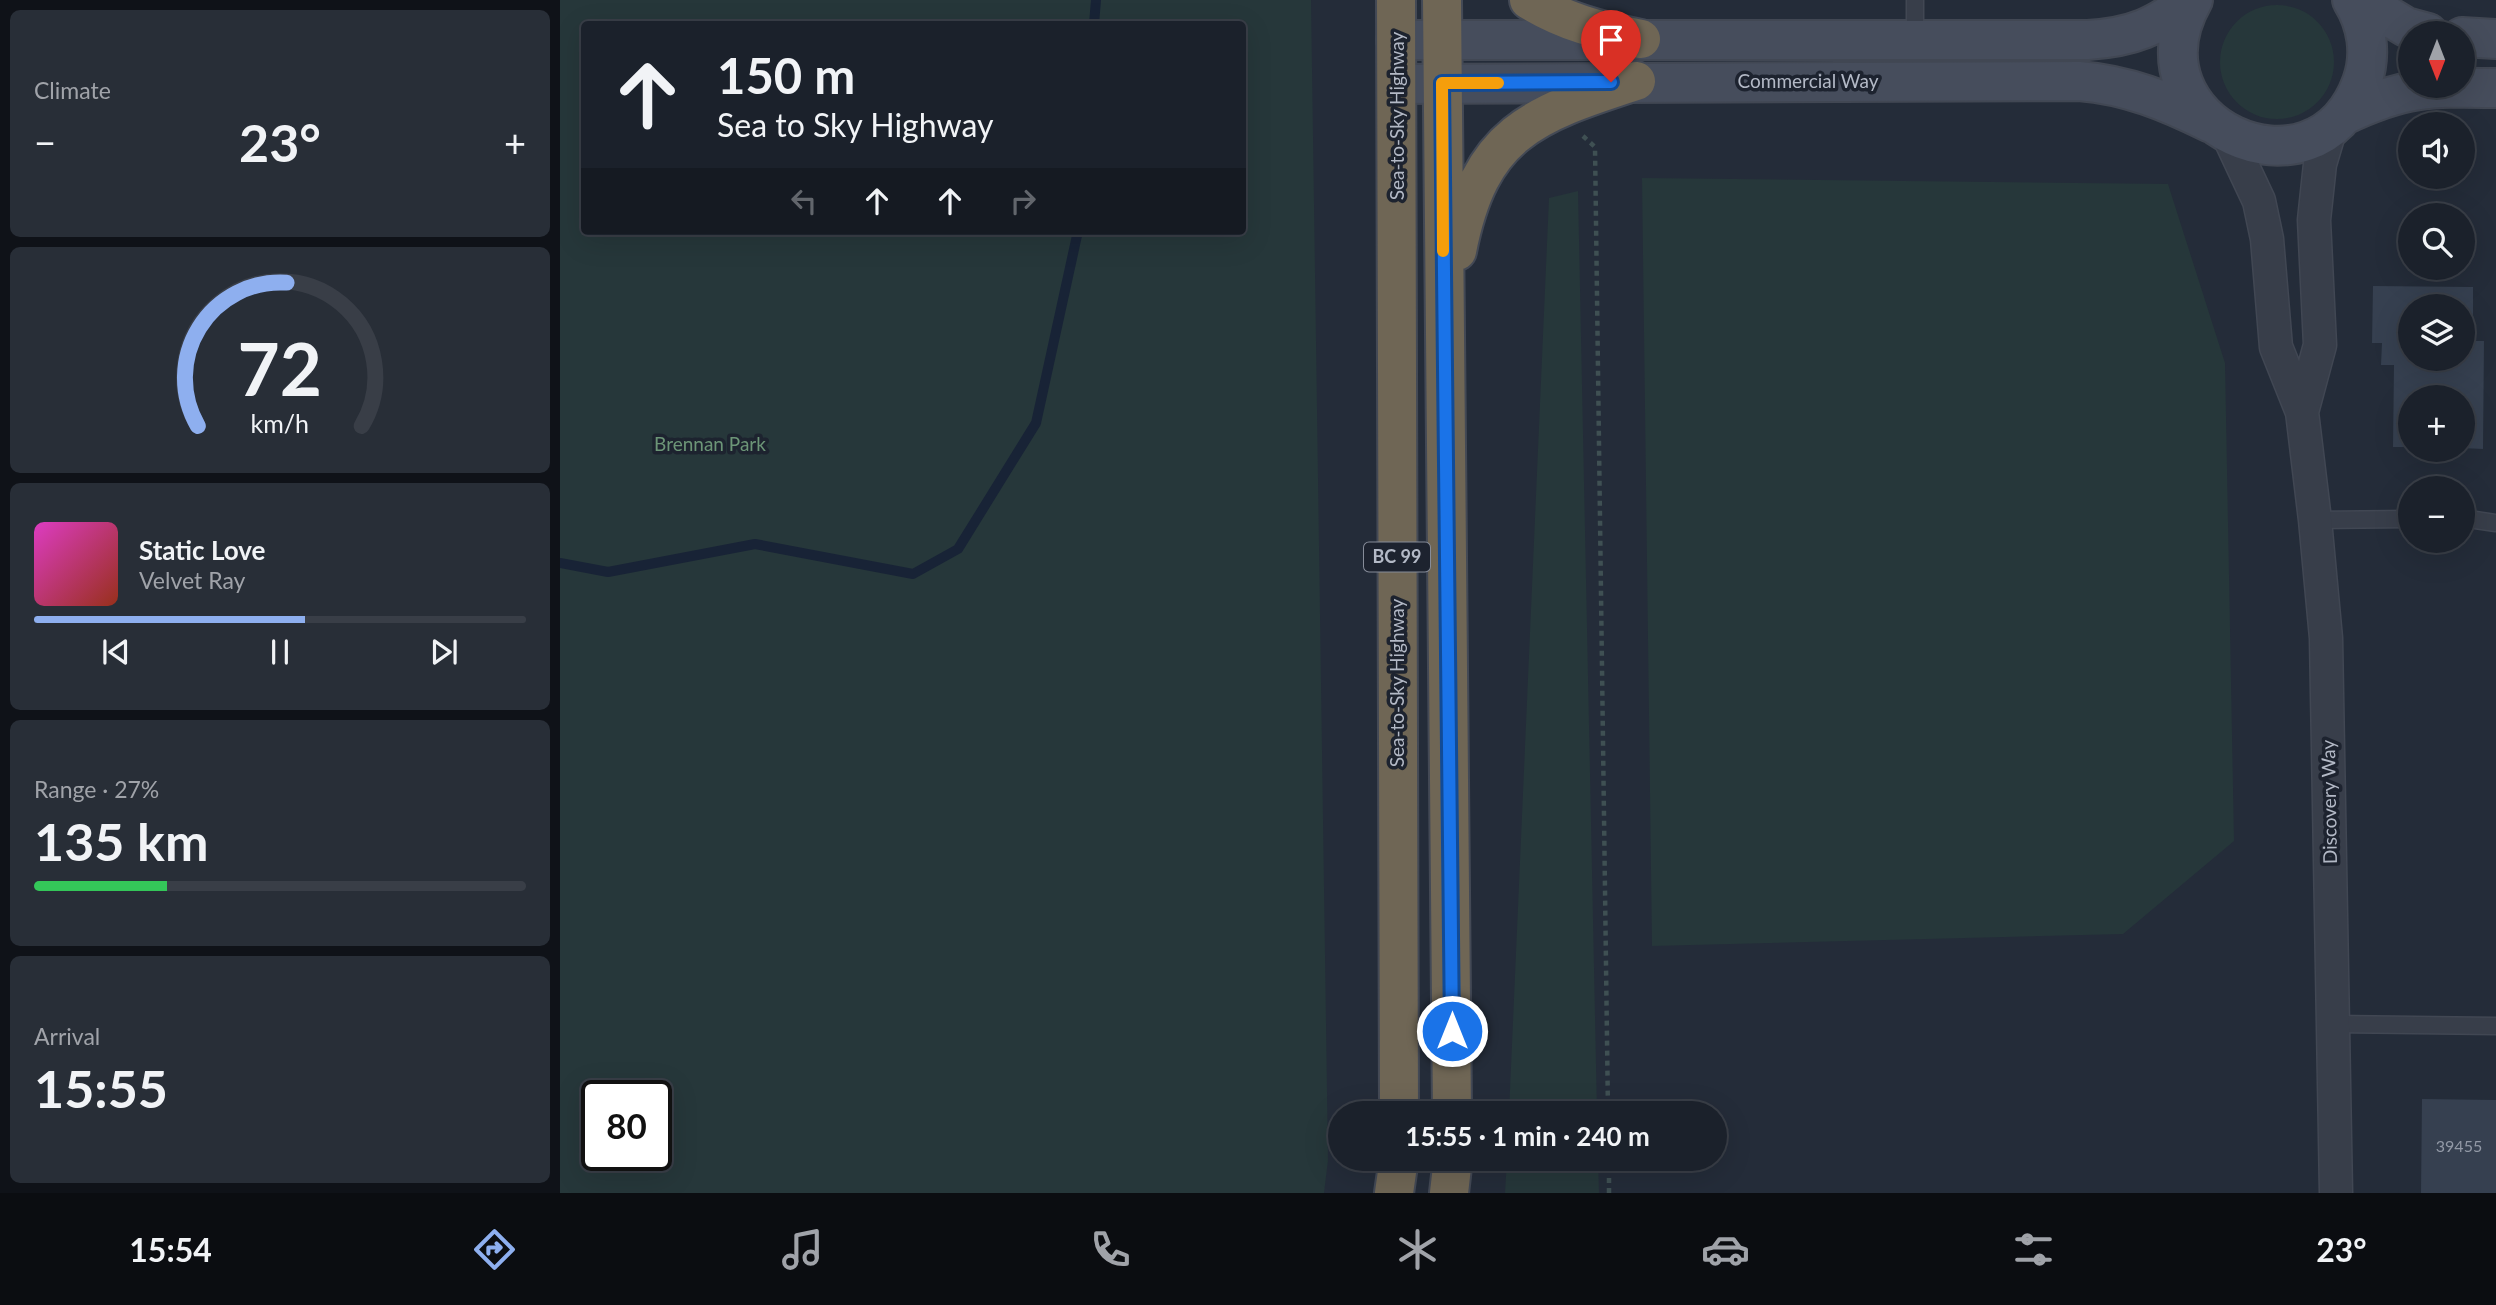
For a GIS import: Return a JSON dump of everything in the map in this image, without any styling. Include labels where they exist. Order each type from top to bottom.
[{"type":"highway","name":"Sea-to-Sky Highway","points":[[1396,0],[1398,1101]]},
{"type":"highway","points":[[1442,0],[1452,1101]]},
{"type":"highway","points":[[1529,0],[1556,16],[1593,29],[1641,39]]},
{"type":"highway","points":[[1444,314],[1461,232],[1473,191],[1487,164],[1504,142],[1535,119],[1567,104],[1636,82]]},
{"type":"highway","points":[[1394,1193],[1397,1171]]},
{"type":"highway","points":[[1449,1193],[1452,1171]]},
{"type":"street","points":[[1396,40],[2111,39],[2157,25],[2192,0]]},
{"type":"street","points":[[2192,0],[2180,32],[2178,61],[2187,92],[2219,129]]},
{"type":"street","points":[[2337,121],[2358,95],[2366,72],[2368,44],[2361,15],[2352,0]]},
{"type":"street","points":[[2361,0],[2398,22]]},
{"type":"street","points":[[2475,38],[2496,39]]},
{"type":"street","name":"Commercial Way","points":[[1397,84],[2112,84],[2164,100],[2219,129],[2259,146],[2287,146],[2312,138],[2337,121]]},
{"type":"street","points":[[2337,121],[2401,91],[2433,87],[2496,88]]},
{"type":"street","name":"Discovery Way","points":[[2302,412],[2320,345],[2314,220],[2320,164],[2337,121]]},
{"type":"street","name":"Discovery Way","points":[[2219,129],[2259,201],[2267,239],[2276,347],[2302,412],[2315,520],[2326,638],[2336,1193]]},
{"type":"lane","points":[[1915,0],[1915,40]]},
{"type":"lane","points":[[2315,520],[2398,519]]},
{"type":"lane","points":[[2475,520],[2496,523]]},
{"type":"lane","points":[[2334,1024],[2496,1026]]},
{"type":"path","points":[[1576,130],[1595,147],[1608,1101]]},
{"type":"path","points":[[1609,1171],[1609,1193]]},
{"type":"green space","name":"Brennan Park","points":[[560,0],[1311,0],[1328,1160],[1324,1193],[560,1193]]},
{"type":"green space","points":[[2277,5],[2299,10],[2317,22],[2329,40],[2334,62],[2329,84],[2317,102],[2299,114],[2277,119],[2255,114],[2237,102],[2225,84],[2220,62],[2225,40],[2237,22],[2255,10]]},
{"type":"green space","points":[[1642,178],[2168,184],[2225,363],[2234,841],[2123,934],[1652,946]]},
{"type":"green space","points":[[1578,191],[1597,1101],[1510,1101],[1549,198]]},
{"type":"green space","points":[[1506,1171],[1598,1171],[1599,1193],[1505,1193]]},
{"type":"building","points":[[2373,286],[2473,287],[2473,294],[2398,294],[2398,371],[2475,371],[2475,341],[2484,341],[2483,449],[2475,449],[2475,385],[2398,385],[2398,447],[2393,447],[2394,365],[2381,365],[2382,343],[2372,343]]},
{"type":"building","points":[[2422,1099],[2496,1100],[2496,1193],[2421,1193]]},
{"type":"waterway","points":[[1094,21],[1096,0]]},
{"type":"waterway","points":[[560,563],[608,572],[755,544],[913,574],[958,549],[1036,423],[1077,235]]},
{"type":"slow traffic","points":[[1443,251],[1442,83],[1498,83]]},
{"type":"route","points":[[1452,1031],[1442,83],[1611,82]]}]
